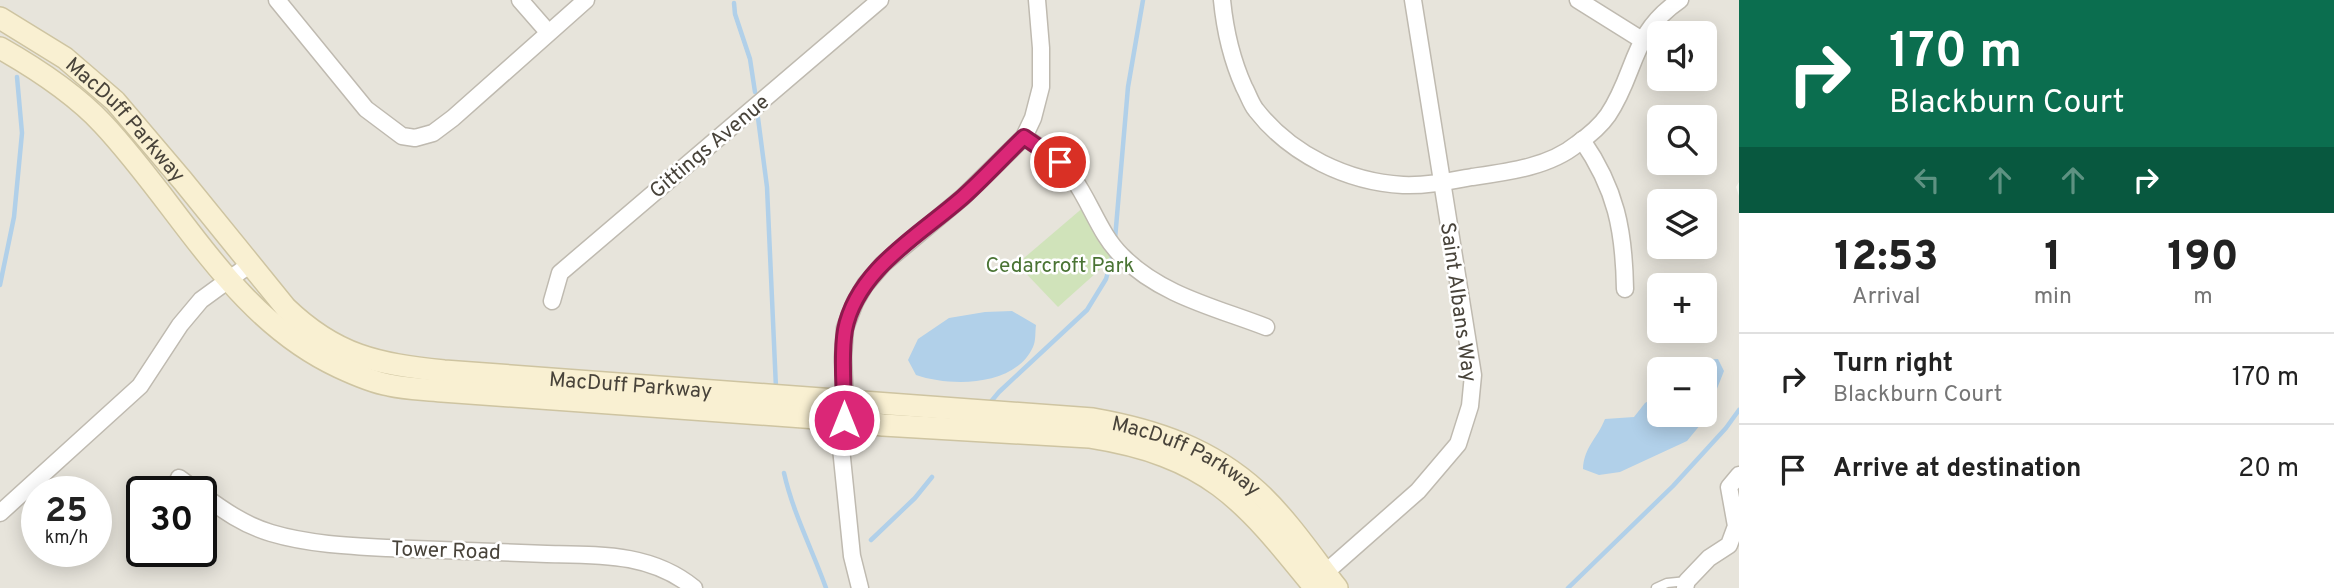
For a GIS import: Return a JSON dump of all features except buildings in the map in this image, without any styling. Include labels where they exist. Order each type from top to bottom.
[{"type":"street","points":[[278,0],[366,109],[402,136],[415,138],[433,133],[453,118],[586,0]]},
{"type":"street","points":[[520,0],[548,32]]},
{"type":"street","name":"Gittings Avenue","points":[[552,301],[560,273],[880,0]]},
{"type":"street","points":[[860,588],[852,555],[841,448],[845,411],[845,328],[865,285],[883,264],[963,197],[1024,137],[1033,118],[1041,88],[1037,0]]},
{"type":"street","points":[[1222,0],[1225,36],[1235,67],[1255,109],[1275,130],[1298,149],[1330,169],[1366,180],[1405,185],[1486,175],[1544,162],[1576,146],[1607,116],[1642,40],[1662,12],[1680,0]]},
{"type":"street","name":"Saint Albans Way","points":[[1322,583],[1418,491],[1458,444],[1470,406],[1473,375],[1413,0]]},
{"type":"street","points":[[1578,0],[1642,40]]},
{"type":"street","name":"MacDuff Parkway","points":[[0,18],[65,58],[115,101],[249,265],[302,324],[358,357],[391,366],[845,411]]},
{"type":"street","name":"MacDuff Parkway","points":[[0,48],[32,66],[103,124],[228,279],[264,317],[294,342],[353,373],[388,385],[442,391],[845,411],[1093,419],[1167,436],[1209,456],[1259,493],[1322,583]]},
{"type":"street","points":[[1024,137],[1067,170],[1119,255],[1165,288],[1266,327]]},
{"type":"street","points":[[1582,140],[1612,194],[1621,226],[1625,289]]},
{"type":"street","points":[[0,513],[140,386],[180,325],[201,300],[249,265]]},
{"type":"street","points":[[1686,584],[1709,558],[1728,545],[1736,526],[1729,487],[1739,475]]},
{"type":"street","name":"Tower Road","points":[[217,505],[236,519],[269,533],[300,540],[400,548],[620,556],[659,566],[679,576],[694,588]]},
{"type":"lane","points":[[1656,588],[1667,583],[1686,584]]},
{"type":"shaded area","points":[[0,0],[1739,0],[1739,182],[1736,187],[1739,196],[1739,588],[0,588]]},
{"type":"green space","name":"Cedarcroft Park","points":[[1085,206],[1115,256],[1058,307],[1017,264]]},
{"type":"water","points":[[1012,311],[1036,325],[1033,347],[1024,360],[1012,370],[997,377],[964,382],[916,375],[908,360],[918,339],[949,318]]},
{"type":"water","points":[[1717,359],[1724,371],[1717,389]]},
{"type":"water","points":[[1647,402],[1647,427],[1698,427],[1687,441],[1620,472],[1599,475],[1583,469],[1588,449],[1605,419],[1634,417]]},
{"type":"waterway","points":[[1115,239],[1128,87],[1143,0]]},
{"type":"waterway","points":[[734,3],[750,59],[755,92]]},
{"type":"waterway","points":[[0,285],[14,217],[22,133],[17,77]]},
{"type":"waterway","points":[[758,118],[767,187],[776,388]]},
{"type":"waterway","points":[[989,404],[1087,310],[1106,279],[1113,254]]},
{"type":"waterway","points":[[1568,588],[1673,486],[1739,410]]},
{"type":"waterway","points":[[784,473],[826,588]]},
{"type":"waterway","points":[[871,540],[915,498],[932,477]]},
{"type":"route","points":[[844,420],[845,328],[865,285],[883,264],[963,197],[1024,137],[1060,162]]}]
